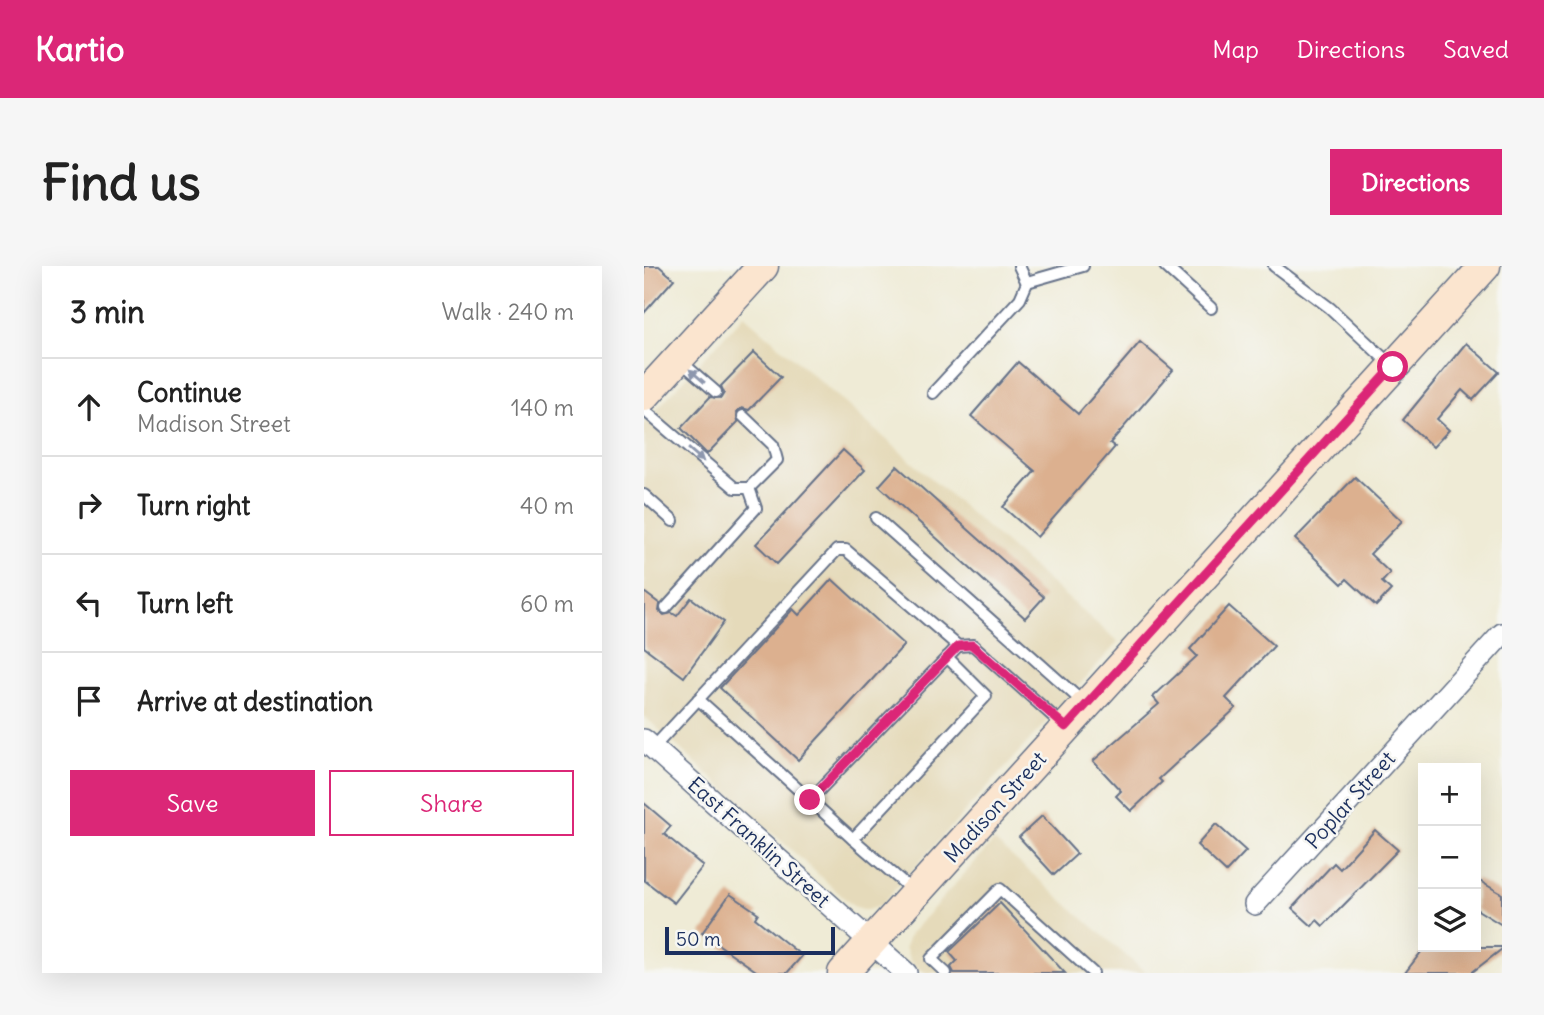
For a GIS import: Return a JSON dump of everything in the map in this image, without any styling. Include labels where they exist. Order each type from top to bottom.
[{"type":"main road","points":[[644,396],[763,266]]},
{"type":"main road","name":"Madison Street","points":[[843,973],[1485,266]]},
{"type":"street","name":"Poplar Street","points":[[1255,904],[1502,634]]},
{"type":"street","name":"East Franklin Street","points":[[648,744],[906,973]]},
{"type":"lane","points":[[933,393],[1020,299],[1027,282],[1019,266]]},
{"type":"lane","points":[[1027,282],[1083,266]]},
{"type":"lane","points":[[1165,266],[1211,308]]},
{"type":"lane","points":[[1274,266],[1330,308],[1393,367]]},
{"type":"lane","points":[[678,359],[716,392]]},
{"type":"lane","points":[[644,410],[735,488],[749,488],[777,460],[774,445],[743,416]]},
{"type":"lane","points":[[666,608],[756,508],[749,488]]},
{"type":"lane","points":[[644,495],[673,521]]},
{"type":"lane","points":[[876,518],[1087,705]]},
{"type":"lane","points":[[648,744],[698,699],[837,550],[846,550],[958,646]]},
{"type":"lane","points":[[810,800],[958,646],[972,645],[1066,727]]},
{"type":"lane","points":[[853,839],[986,696],[947,657]]},
{"type":"lane","points":[[698,699],[916,894]]},
{"type":"lane","points":[[946,973],[931,959],[1000,889],[1093,973]]},
{"type":"shaded area","points":[[744,315],[1118,642],[880,906],[867,910],[853,906],[644,716],[644,423]]},
{"type":"shaded area","points":[[994,841],[1146,973],[923,973],[910,961],[905,947],[910,934]]},
{"type":"building","points":[[644,266],[659,266],[674,279],[644,313]]},
{"type":"building","points":[[1140,342],[1173,370],[1110,443],[1115,447],[1037,537],[1003,507],[1035,471],[971,416],[1018,362],[1078,414]]},
{"type":"building","points":[[1466,343],[1499,372],[1473,400],[1462,390],[1437,419],[1449,430],[1433,447],[1403,420]]},
{"type":"building","points":[[754,352],[781,377],[749,410],[742,408],[737,411],[738,422],[707,454],[681,428],[710,397],[721,398],[724,393],[721,386]]},
{"type":"building","points":[[843,450],[865,470],[777,564],[756,544]]},
{"type":"building","points":[[897,466],[1044,597],[1025,618],[879,486]]},
{"type":"building","points":[[1355,477],[1402,521],[1370,554],[1390,573],[1382,582],[1391,590],[1376,606],[1347,579],[1342,584],[1295,539]]},
{"type":"building","points":[[832,579],[904,645],[798,760],[720,688],[793,609],[799,615]]},
{"type":"building","points":[[644,592],[660,604],[659,611],[664,615],[672,613],[677,616],[691,598],[724,622],[684,677],[644,647]]},
{"type":"building","points":[[1229,606],[1274,646],[1226,698],[1236,708],[1159,779],[1162,782],[1131,811],[1116,796],[1121,791],[1093,761],[1159,704],[1153,697],[1197,656],[1190,649]]},
{"type":"building","points":[[644,803],[671,826],[664,834],[703,866],[674,903],[644,880]]},
{"type":"building","points":[[1042,816],[1077,854],[1054,875],[1019,837]]},
{"type":"building","points":[[1216,824],[1246,851],[1226,872],[1197,845]]},
{"type":"building","points":[[1375,830],[1398,850],[1323,926],[1317,920],[1312,926],[1292,908],[1334,863],[1340,869]]},
{"type":"building","points":[[1481,882],[1502,894],[1502,925],[1481,912]]},
{"type":"building","points":[[730,894],[758,913],[755,918],[802,956],[787,973],[759,973],[702,933]]},
{"type":"building","points":[[1000,903],[1065,973],[954,973],[951,967],[957,961],[949,952]]},
{"type":"building","points":[[1481,947],[1502,947],[1471,973],[1405,973],[1421,952],[1481,952]]},
{"type":"route","points":[[810,800],[958,646],[972,645],[1066,727],[1393,367]]}]
